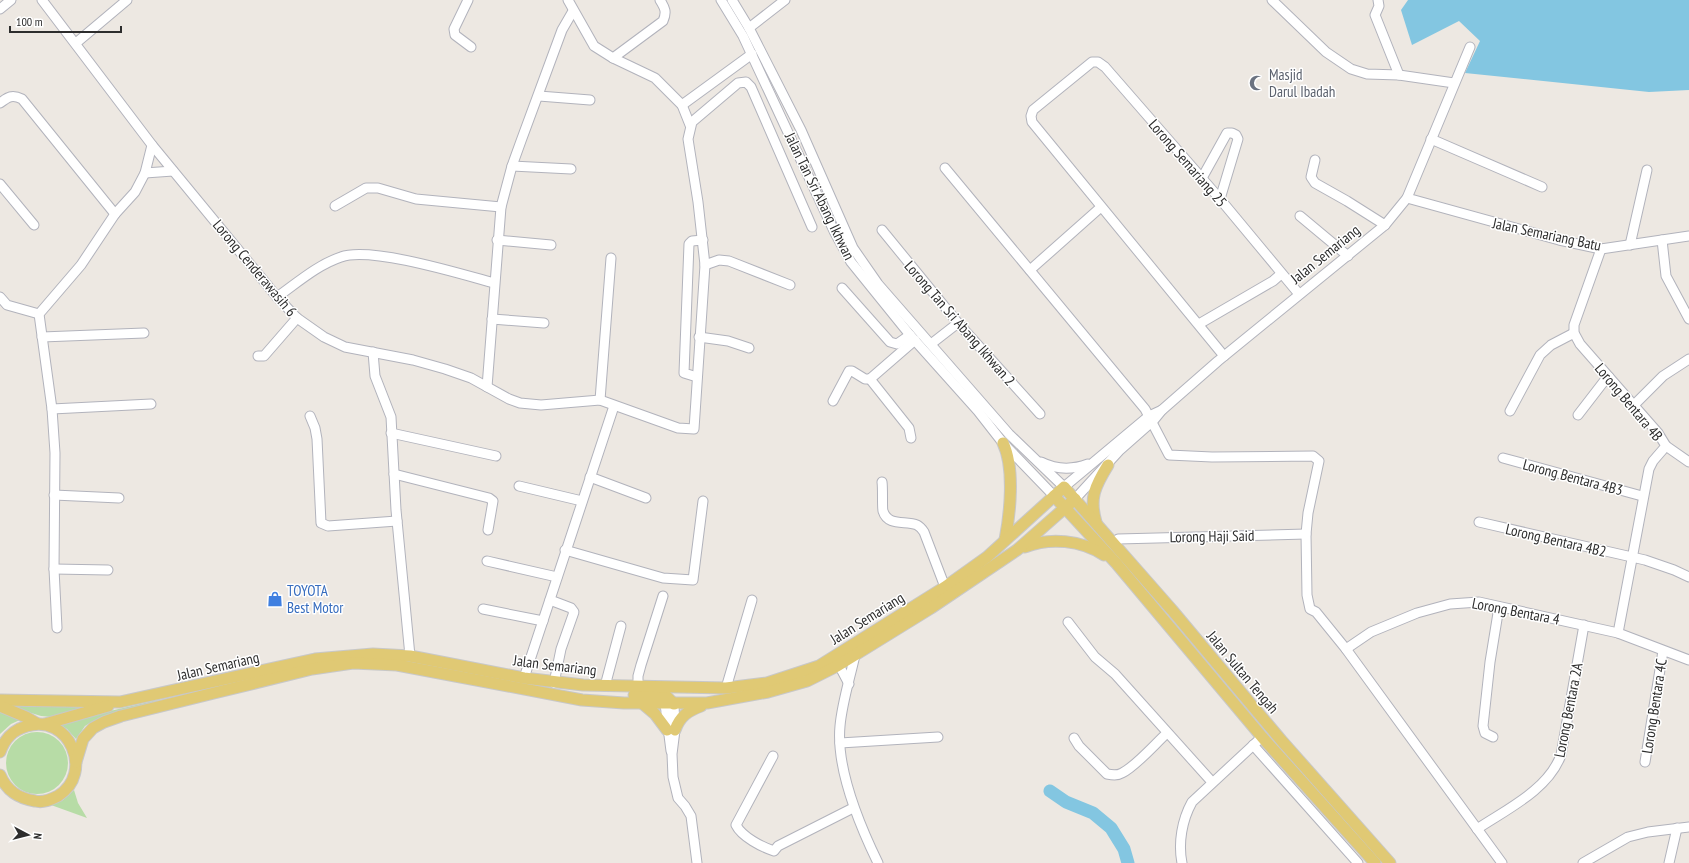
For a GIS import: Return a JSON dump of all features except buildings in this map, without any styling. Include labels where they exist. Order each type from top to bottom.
[{"type":"main road","points":[[1003,443],[1007,452],[1009,473],[1008,524],[1006,540]]},
{"type":"main road","points":[[1098,526],[1093,510],[1092,500],[1094,490],[1108,465]]},
{"type":"main road","name":"Jalan Semariang","points":[[0,700],[120,702],[315,659],[373,654],[410,656],[554,683],[638,687],[726,688],[767,683],[819,666],[945,587],[987,557],[1064,487]]},
{"type":"main road","name":"Jalan Sultan Tengah","points":[[1064,487],[1172,610],[1281,740],[1390,863]]},
{"type":"main road","name":"Jalan Sultan Tengah","points":[[1054,496],[1116,563],[1262,737],[1374,863]]},
{"type":"main road","name":"Jalan Semariang","points":[[0,775],[10,792],[26,800],[41,802],[52,799],[62,793],[70,784],[83,739],[93,728],[109,720],[214,692],[312,669],[353,663],[397,665],[582,700],[670,704],[707,703],[748,697],[789,687],[807,681],[837,666],[931,608],[1017,550],[1075,499]]},
{"type":"main road","points":[[1017,550],[1043,542],[1079,543],[1097,550],[1116,563]]},
{"type":"main road","points":[[606,686],[621,694],[666,696],[670,704]]},
{"type":"main road","points":[[0,752],[10,735],[18,729],[120,702]]},
{"type":"main road","points":[[642,703],[671,730],[688,711],[707,703]]},
{"type":"main road","points":[[0,706],[40,724],[58,730],[65,736],[75,753],[76,762]]},
{"type":"street","points":[[0,9],[11,0]]},
{"type":"street","name":"Lorong Cenderawasih 6","points":[[42,0],[152,145],[277,297],[297,318],[324,337],[345,348],[373,352],[445,369],[471,378],[509,399],[530,405],[600,400],[678,428],[694,429],[697,377]]},
{"type":"street","points":[[76,43],[127,0]]},
{"type":"street","points":[[468,0],[454,29],[455,35],[471,47]]},
{"type":"street","points":[[568,0],[594,46],[613,58],[655,78],[682,106],[690,125],[688,139],[689,154],[703,240],[704,265],[697,377],[684,373],[684,342],[689,244],[695,240],[703,240]]},
{"type":"street","points":[[613,58],[663,21],[666,14],[665,8],[660,0]]},
{"type":"street","name":"Jalan Tan Sri Abang Ikhwan","points":[[721,0],[752,54],[834,231],[850,262],[912,338],[980,407]]},
{"type":"street","name":"Jalan Tan Sri Abang Ikhwan","points":[[732,0],[749,28],[801,130],[853,248],[878,284],[931,344],[980,407]]},
{"type":"street","points":[[749,28],[785,0]]},
{"type":"street","points":[[1272,0],[1326,52],[1351,69],[1367,74],[1398,75],[1454,83]]},
{"type":"street","points":[[1378,0],[1379,6],[1375,15],[1398,75]]},
{"type":"street","points":[[487,387],[497,240],[501,207],[512,166],[562,30],[573,10]]},
{"type":"street","name":"Jalan Semariang","points":[[1151,419],[1224,356],[1385,225],[1407,198],[1470,47]]},
{"type":"street","points":[[682,106],[752,54]]},
{"type":"street","name":"Lorong Semariang 25","points":[[1224,356],[1032,122],[1031,116],[1033,110],[1067,81],[1092,62],[1098,62],[1102,65],[1202,178],[1299,294]]},
{"type":"street","points":[[690,125],[738,83],[746,82],[749,84],[812,227]]},
{"type":"street","points":[[538,96],[590,100]]},
{"type":"street","points":[[0,103],[9,97],[18,97],[115,214]]},
{"type":"street","points":[[1202,178],[1227,133],[1232,132],[1238,139],[1220,199]]},
{"type":"street","points":[[1431,139],[1542,187]]},
{"type":"street","points":[[57,628],[54,569],[55,453],[52,409],[39,314],[81,265],[115,214],[135,192],[145,173],[152,145]]},
{"type":"street","points":[[1315,160],[1311,177],[1315,183],[1385,225]]},
{"type":"street","points":[[512,166],[570,169]]},
{"type":"street","points":[[945,168],[1145,409],[1166,451],[1172,457],[1299,456],[1316,458],[1319,461],[1308,513],[1306,534],[1307,595],[1310,609],[1316,612],[1346,649],[1502,863]]},
{"type":"street","points":[[1630,245],[1648,170]]},
{"type":"street","points":[[145,173],[173,171]]},
{"type":"street","points":[[0,184],[34,225]]},
{"type":"street","points":[[335,206],[366,188],[378,188],[416,199],[501,207]]},
{"type":"street","name":"Jalan Semariang Batu","points":[[1407,198],[1544,236],[1601,249],[1689,236]]},
{"type":"street","points":[[1030,270],[1101,207]]},
{"type":"street","points":[[1300,216],[1348,256]]},
{"type":"street","name":"Lorong Tan Sri Abang Ikhwan 2","points":[[882,230],[958,323],[1040,414]]},
{"type":"street","points":[[497,240],[551,245]]},
{"type":"street","points":[[1662,240],[1666,276],[1689,319]]},
{"type":"street","points":[[1510,411],[1540,355],[1551,345],[1574,333],[1574,325],[1601,249]]},
{"type":"street","points":[[277,297],[323,264],[342,256],[356,253],[392,259],[494,283]]},
{"type":"street","points":[[600,400],[611,258]]},
{"type":"street","points":[[704,265],[719,260],[729,261],[790,285]]},
{"type":"street","points":[[1199,324],[1273,281],[1281,274]]},
{"type":"street","points":[[842,288],[890,342],[897,344],[912,338]]},
{"type":"street","points":[[0,297],[4,308],[39,314]]},
{"type":"street","points":[[258,356],[264,356],[297,318]]},
{"type":"street","points":[[492,319],[544,323]]},
{"type":"street","points":[[931,344],[958,323]]},
{"type":"street","points":[[42,337],[144,333]]},
{"type":"street","name":"Lorong Bentara 4B","points":[[1574,333],[1580,344],[1658,433],[1666,446],[1648,469],[1642,496],[1633,558],[1618,633]]},
{"type":"street","points":[[700,337],[728,340],[749,348]]},
{"type":"street","points":[[870,379],[912,338]]},
{"type":"street","points":[[373,352],[374,376],[382,392],[390,417],[397,521],[410,656]]},
{"type":"street","points":[[1633,406],[1663,376],[1689,359]]},
{"type":"street","points":[[833,401],[849,372],[852,371],[865,379],[870,379],[909,428],[911,438]]},
{"type":"street","points":[[1578,415],[1605,380],[1609,377]]},
{"type":"street","points":[[52,409],[151,404]]},
{"type":"street","points":[[524,678],[565,550],[614,406]]},
{"type":"street","points":[[980,407],[1064,487],[1151,419]]},
{"type":"street","points":[[980,407],[1003,443],[1054,496]]},
{"type":"street","points":[[310,416],[315,428],[317,439],[321,523],[328,526],[397,521]]},
{"type":"street","points":[[1075,499],[1151,419]]},
{"type":"street","points":[[391,433],[496,456]]},
{"type":"street","points":[[1666,446],[1689,462]]},
{"type":"street","name":"Lorong Bentara 4B3","points":[[1503,458],[1642,496]]},
{"type":"street","points":[[1036,460],[1048,466],[1069,469],[1095,462]]},
{"type":"street","points":[[394,474],[489,498],[493,501],[493,505],[488,530]]},
{"type":"street","points":[[590,477],[646,498]]},
{"type":"street","points":[[882,482],[883,511],[889,519],[897,523],[918,525],[924,532],[945,587]]},
{"type":"street","points":[[519,486],[582,501]]},
{"type":"street","points":[[54,495],[119,498]]},
{"type":"street","points":[[565,550],[663,578],[693,580],[703,501]]},
{"type":"street","name":"Lorong Bentara 4B2","points":[[1479,522],[1660,564],[1689,578]]},
{"type":"street","name":"Lorong Haji Said","points":[[1118,540],[1306,534]]},
{"type":"street","points":[[487,561],[557,577]]},
{"type":"street","points":[[54,569],[108,570]]},
{"type":"street","points":[[638,687],[641,665],[664,596]]},
{"type":"street","points":[[550,600],[571,608],[574,612],[561,649],[554,683]]},
{"type":"street","points":[[726,688],[752,600]]},
{"type":"street","name":"Lorong Bentara 4","points":[[1346,649],[1361,638],[1386,625],[1434,607],[1466,601],[1480,602],[1584,624],[1618,633],[1689,660]]},
{"type":"street","points":[[1493,737],[1485,733],[1483,726],[1490,662],[1499,607]]},
{"type":"street","points":[[484,609],[543,621]]},
{"type":"street","points":[[1068,622],[1094,657],[1116,674],[1212,782]]},
{"type":"street","name":"Lorong Bentara 2A","points":[[1477,829],[1530,793],[1546,779],[1557,765],[1562,754],[1584,624]]},
{"type":"street","points":[[606,686],[621,626]]},
{"type":"street","name":"Lorong Bentara 4C","points":[[1645,762],[1663,651]]},
{"type":"street","points":[[855,655],[840,727],[840,743],[853,808],[878,863]]},
{"type":"street","points":[[837,666],[841,669],[849,684]]},
{"type":"street","points":[[670,704],[673,777],[678,798],[691,816],[697,863]]},
{"type":"street","points":[[1074,738],[1107,774],[1118,775],[1128,770],[1167,733]]},
{"type":"street","points":[[1182,863],[1180,843],[1186,812],[1192,802],[1262,737]]},
{"type":"street","points":[[840,743],[938,738]]},
{"type":"street","points":[[1253,745],[1358,863]]},
{"type":"street","points":[[773,756],[736,825],[740,830],[758,843],[774,851],[778,846],[853,808]]},
{"type":"street","points":[[1583,863],[1628,837],[1648,832],[1689,827]]},
{"type":"street","points":[[1669,863],[1676,828]]},
{"type":"green space","points":[[162,699],[93,721],[85,726],[76,739],[67,729],[58,723]]},
{"type":"green space","points":[[5,705],[95,707],[52,717],[41,716]]},
{"type":"green space","points":[[0,711],[22,719],[11,724],[0,734]]},
{"type":"green space","points":[[37,732],[49,735],[59,741],[65,751],[68,763],[65,775],[59,785],[49,791],[37,794],[25,791],[15,785],[9,775],[6,763],[9,751],[15,741],[25,735]]},
{"type":"green space","points":[[74,790],[78,803],[87,818],[51,805],[63,800]]},
{"type":"water","points":[[1408,0],[1689,0],[1689,90],[1649,92],[1465,73],[1480,41],[1459,21],[1412,45],[1401,10]]},
{"type":"waterway","points":[[1050,791],[1066,802],[1093,813],[1111,828],[1124,849],[1128,863]]},
{"type":"place","name":"Masjid Darul Ibadah","points":[[1257,83]]},
{"type":"place","name":"TOYOTA Best Motor","points":[[275,599]]}]
